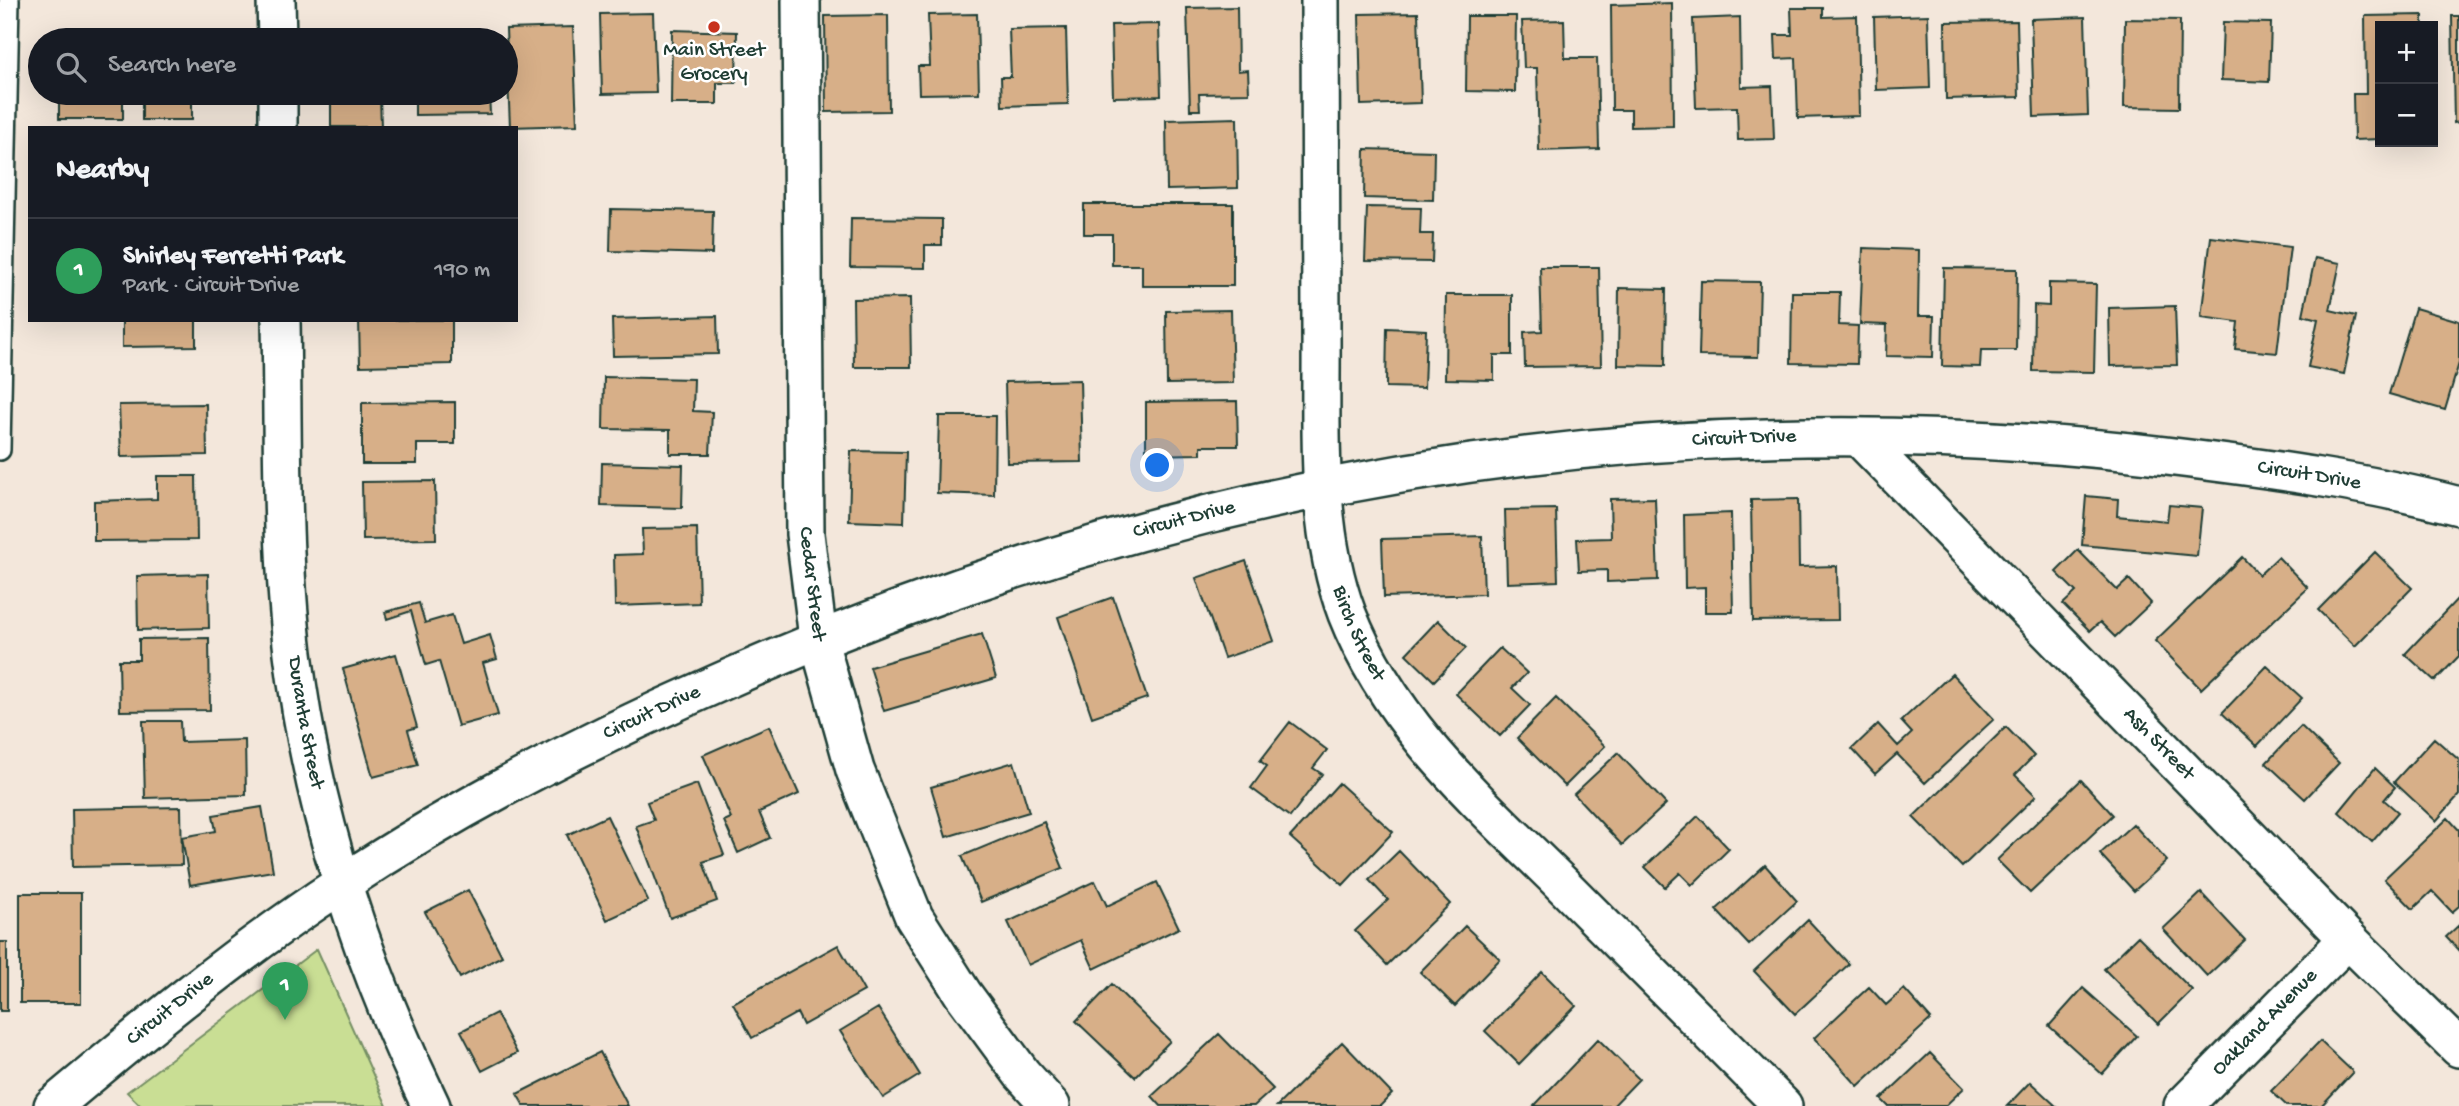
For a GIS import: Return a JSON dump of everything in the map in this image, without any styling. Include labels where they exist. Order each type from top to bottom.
[{"type":"street","points":[[276,0],[277,28]]},
{"type":"street","name":"Cedar Street","points":[[801,0],[805,534],[818,638],[855,770],[915,917],[963,994],[1022,1074],[1051,1106]]},
{"type":"street","name":"Birch Street","points":[[1320,0],[1324,486],[1335,576],[1368,663],[1399,711],[1452,774],[1783,1106]]},
{"type":"street","points":[[278,105],[278,126]]},
{"type":"street","name":"Duranta Street","points":[[281,322],[286,554],[293,654],[322,808],[342,884],[404,1050],[431,1106]]},
{"type":"street","name":"Ash Street","points":[[1859,436],[2348,939],[2459,1048]]},
{"type":"street","name":"Circuit Drive","points":[[53,1106],[194,990],[342,884],[532,773],[641,717],[818,638],[953,588],[1118,536],[1324,486],[1454,464],[1613,446],[1745,437],[1971,439],[2088,447],[2324,479],[2459,506]]},
{"type":"street","name":"Oakland Avenue","points":[[2183,1106],[2348,939]]},
{"type":"lane","points":[[0,450],[9,0]]},
{"type":"green space","points":[[317,949],[387,1106],[141,1106],[127,1092]]},
{"type":"building","points":[[1672,3],[1673,126],[1631,127],[1631,110],[1612,110],[1611,5]]},
{"type":"building","points":[[1237,7],[1238,71],[1248,70],[1249,93],[1199,94],[1200,110],[1190,110],[1187,8]]},
{"type":"building","points":[[1791,8],[1823,8],[1823,17],[1857,16],[1859,116],[1798,118],[1796,58],[1776,59],[1775,35],[1792,35]]},
{"type":"building","points":[[653,13],[656,93],[602,94],[600,14]]},
{"type":"building","points":[[1418,13],[1421,103],[1361,105],[1359,14]]},
{"type":"building","points":[[977,14],[979,93],[919,94],[918,66],[930,66],[928,15]]},
{"type":"building","points":[[888,15],[889,111],[826,112],[825,16]]},
{"type":"building","points":[[1928,15],[1930,88],[1876,90],[1874,17]]},
{"type":"building","points":[[2423,15],[2423,21],[2375,21],[2375,139],[2354,140],[2353,94],[2366,94],[2365,16]]},
{"type":"building","points":[[1467,16],[1516,16],[1515,92],[1466,91]]},
{"type":"building","points":[[2452,16],[2459,16],[2459,122],[2454,123]]},
{"type":"building","points":[[1740,17],[1741,87],[1772,86],[1774,139],[1738,140],[1737,107],[1696,108],[1693,19]]},
{"type":"building","points":[[2085,17],[2088,115],[2034,117],[2031,19]]},
{"type":"building","points":[[2125,19],[2180,20],[2179,108],[2124,107]]},
{"type":"building","points":[[1564,20],[1565,58],[1597,58],[1599,149],[1539,151],[1537,68],[1524,68],[1522,21]]},
{"type":"building","points":[[2017,21],[2019,97],[1946,99],[1945,22]]},
{"type":"building","points":[[2223,22],[2271,23],[2269,82],[2221,80]]},
{"type":"building","points":[[1159,24],[1161,96],[1113,97],[1111,25]]},
{"type":"building","points":[[573,27],[577,125],[510,126],[509,105],[518,105],[518,29]]},
{"type":"building","points":[[1066,28],[1068,104],[1002,106],[1001,77],[1011,77],[1009,29]]},
{"type":"building","points":[[672,30],[737,32],[736,83],[717,83],[717,104],[671,104]]},
{"type":"building","points":[[59,105],[123,105],[123,119],[59,119]]},
{"type":"building","points":[[142,105],[192,105],[192,120],[142,120]]},
{"type":"building","points":[[331,105],[380,105],[381,126],[331,126]]},
{"type":"building","points":[[415,105],[490,105],[490,114],[415,115]]},
{"type":"building","points":[[1237,118],[1238,188],[1167,190],[1166,120]]},
{"type":"building","points":[[1365,149],[1434,151],[1433,200],[1364,198]]},
{"type":"building","points":[[1084,204],[1233,204],[1233,286],[1142,286],[1142,265],[1112,265],[1112,234],[1084,234]]},
{"type":"building","points":[[1367,207],[1421,208],[1420,234],[1433,234],[1432,262],[1365,261]]},
{"type":"building","points":[[611,209],[713,211],[712,254],[610,251]]},
{"type":"building","points":[[851,218],[942,219],[942,245],[925,245],[925,268],[850,267]]},
{"type":"building","points":[[2211,237],[2290,247],[2277,353],[2235,349],[2238,322],[2201,317]]},
{"type":"building","points":[[1863,248],[1919,250],[1918,316],[1934,316],[1933,357],[1886,356],[1887,325],[1860,324]]},
{"type":"building","points":[[2315,258],[2340,263],[2330,310],[2356,316],[2344,374],[2308,367],[2318,319],[2303,315]]},
{"type":"building","points":[[1540,267],[1599,267],[1601,366],[1525,367],[1524,332],[1542,331]]},
{"type":"building","points":[[1944,268],[2017,269],[2016,350],[1981,350],[1980,367],[1942,366]]},
{"type":"building","points":[[1701,281],[1760,282],[1758,357],[1699,356]]},
{"type":"building","points":[[2049,283],[2096,284],[2094,372],[2033,371],[2034,305],[2049,306]]},
{"type":"building","points":[[1619,288],[1666,289],[1665,366],[1618,365]]},
{"type":"building","points":[[1792,292],[1840,292],[1839,325],[1858,326],[1857,364],[1791,363]]},
{"type":"building","points":[[1446,295],[1512,295],[1512,355],[1494,355],[1494,380],[1445,379]]},
{"type":"building","points":[[910,298],[911,367],[854,367],[853,299]]},
{"type":"building","points":[[2175,306],[2177,365],[2110,366],[2109,308]]},
{"type":"building","points":[[2415,308],[2459,321],[2459,363],[2445,410],[2389,394]]},
{"type":"building","points":[[1231,310],[1233,383],[1167,384],[1166,311]]},
{"type":"building","points":[[717,316],[718,354],[613,356],[612,319]]},
{"type":"building","points":[[122,322],[196,322],[196,346],[122,347]]},
{"type":"building","points":[[359,322],[452,322],[452,364],[360,366]]},
{"type":"building","points":[[1387,328],[1426,330],[1424,388],[1386,387]]},
{"type":"building","points":[[604,377],[694,379],[693,411],[712,412],[710,454],[670,454],[670,430],[603,429]]},
{"type":"building","points":[[1080,380],[1082,462],[1007,463],[1005,382]]},
{"type":"building","points":[[1237,401],[1238,446],[1201,446],[1201,454],[1146,455],[1146,402]]},
{"type":"building","points":[[455,402],[455,444],[417,444],[417,464],[362,464],[362,403]]},
{"type":"building","points":[[206,404],[207,455],[121,457],[119,405]]},
{"type":"building","points":[[939,416],[995,416],[994,495],[937,493]]},
{"type":"building","points":[[851,451],[906,452],[904,523],[849,521]]},
{"type":"building","points":[[602,463],[683,465],[682,508],[601,506]]},
{"type":"building","points":[[157,476],[196,476],[197,540],[94,541],[94,501],[157,499]]},
{"type":"building","points":[[435,481],[436,539],[363,540],[362,482]]},
{"type":"building","points":[[2086,496],[2118,499],[2117,516],[2167,521],[2169,505],[2202,508],[2197,556],[2082,545]]},
{"type":"building","points":[[1655,498],[1658,580],[1607,582],[1607,570],[1579,571],[1577,539],[1611,538],[1610,499]]},
{"type":"building","points":[[1798,499],[1799,567],[1837,566],[1838,620],[1753,621],[1751,500]]},
{"type":"building","points":[[1556,509],[1558,581],[1507,583],[1505,510]]},
{"type":"building","points":[[1731,513],[1733,612],[1705,612],[1705,587],[1685,588],[1684,515]]},
{"type":"building","points":[[697,528],[699,603],[615,606],[614,555],[643,554],[642,529]]},
{"type":"building","points":[[1482,536],[1484,594],[1384,597],[1382,539]]},
{"type":"building","points":[[2078,550],[2117,590],[2129,579],[2151,603],[2115,637],[2100,622],[2090,631],[2063,604],[2076,592],[2056,572]]},
{"type":"building","points":[[2375,552],[2412,588],[2355,646],[2318,610]]},
{"type":"building","points":[[2242,557],[2259,575],[2278,557],[2308,588],[2201,689],[2155,641]]},
{"type":"building","points":[[1246,561],[1274,641],[1224,658],[1196,578]]},
{"type":"building","points":[[208,574],[209,628],[138,630],[137,576]]},
{"type":"building","points":[[1113,597],[1147,698],[1092,717],[1058,617]]},
{"type":"building","points":[[2459,597],[2459,656],[2435,681],[2405,654]]},
{"type":"building","points":[[419,603],[425,623],[452,615],[461,644],[490,635],[497,659],[483,663],[498,715],[458,726],[439,661],[426,665],[411,611],[387,619],[385,612]]},
{"type":"building","points":[[1438,620],[1466,648],[1434,681],[1406,654]]},
{"type":"building","points":[[982,634],[996,678],[884,711],[870,667]]},
{"type":"building","points":[[209,638],[210,710],[120,711],[119,660],[139,660],[139,639]]},
{"type":"building","points":[[1500,648],[1527,673],[1512,688],[1530,705],[1500,736],[1456,694]]},
{"type":"building","points":[[396,654],[417,727],[408,730],[418,765],[373,777],[343,669]]},
{"type":"building","points":[[2267,666],[2302,698],[2257,746],[2222,713]]},
{"type":"building","points":[[1952,674],[1994,719],[1925,783],[1897,754],[1875,774],[1852,749],[1878,724],[1898,746],[1912,733],[1901,721]]},
{"type":"building","points":[[1556,698],[1605,746],[1565,786],[1517,738]]},
{"type":"building","points":[[143,721],[180,721],[181,742],[245,740],[246,795],[145,798]]},
{"type":"building","points":[[1290,722],[1327,750],[1313,768],[1322,774],[1290,817],[1251,788],[1267,766],[1260,761]]},
{"type":"building","points":[[769,726],[799,794],[759,812],[770,838],[738,853],[724,821],[731,818],[703,755]]},
{"type":"building","points":[[2301,726],[2339,763],[2305,799],[2266,763]]},
{"type":"building","points":[[2006,727],[2034,756],[2015,775],[2036,796],[1962,867],[1913,817]]},
{"type":"building","points":[[2434,738],[2459,760],[2459,795],[2436,821],[2394,782]]},
{"type":"building","points":[[1618,753],[1666,804],[1622,845],[1574,794]]},
{"type":"building","points":[[1014,762],[1029,812],[946,837],[931,787]]},
{"type":"building","points":[[2375,768],[2395,787],[2384,800],[2398,812],[2372,842],[2339,812]]},
{"type":"building","points":[[2081,780],[2113,815],[2030,893],[1997,860]]},
{"type":"building","points":[[1339,783],[1393,832],[1343,885],[1290,837]]},
{"type":"building","points":[[697,784],[724,855],[703,862],[717,901],[670,918],[636,826],[654,820],[647,802]]},
{"type":"building","points":[[181,807],[182,865],[73,867],[72,809]]},
{"type":"building","points":[[262,807],[273,871],[190,885],[182,837],[216,831],[213,815]]},
{"type":"building","points":[[607,816],[648,901],[607,920],[567,835]]},
{"type":"building","points":[[1698,816],[1729,849],[1692,885],[1680,873],[1665,887],[1645,867]]},
{"type":"building","points":[[2448,818],[2459,830],[2459,906],[2452,912],[2432,891],[2413,909],[2384,879]]},
{"type":"building","points":[[1044,822],[1063,868],[981,902],[962,856]]},
{"type":"building","points":[[2133,824],[2167,861],[2134,891],[2100,854]]},
{"type":"building","points":[[1399,851],[1450,904],[1387,965],[1355,931],[1388,900],[1369,880]]},
{"type":"building","points":[[1765,865],[1797,901],[1749,945],[1716,910]]},
{"type":"building","points":[[1095,881],[1107,906],[1157,882],[1179,928],[1094,969],[1081,940],[1028,965],[1008,922]]},
{"type":"building","points":[[468,890],[502,956],[460,978],[425,912]]},
{"type":"building","points":[[20,893],[81,893],[81,1003],[20,1003]]},
{"type":"building","points":[[2201,893],[2245,940],[2207,976],[2163,929]]},
{"type":"building","points":[[1808,920],[1849,964],[1795,1014],[1754,971]]},
{"type":"building","points":[[2459,925],[2459,951],[2446,937]]},
{"type":"building","points":[[1465,926],[1500,959],[1455,1006],[1420,972]]},
{"type":"building","points":[[2138,936],[2192,990],[2158,1024],[2104,969]]},
{"type":"building","points":[[0,942],[7,942],[7,1011],[0,1011]]},
{"type":"building","points":[[838,945],[864,991],[803,1025],[797,1013],[752,1038],[733,1003]]},
{"type":"building","points":[[1542,972],[1576,1006],[1519,1064],[1485,1031]]},
{"type":"building","points":[[1112,984],[1170,1041],[1135,1077],[1076,1021]]},
{"type":"building","points":[[1869,987],[1886,1005],[1904,989],[1931,1019],[1858,1086],[1814,1038]]},
{"type":"building","points":[[2083,988],[2137,1036],[2102,1074],[2049,1026]]},
{"type":"building","points":[[878,1008],[920,1075],[883,1098],[840,1031]]},
{"type":"building","points":[[496,1013],[517,1053],[482,1071],[461,1031]]},
{"type":"building","points":[[1219,1034],[1273,1089],[1254,1106],[1161,1106],[1152,1096]]},
{"type":"building","points":[[1598,1039],[1639,1079],[1613,1106],[1534,1106]]},
{"type":"building","points":[[2320,1041],[2353,1072],[2321,1106],[2287,1106],[2271,1091]]},
{"type":"building","points":[[1342,1042],[1392,1094],[1380,1106],[1277,1106]]},
{"type":"building","points":[[600,1052],[628,1106],[524,1106],[517,1094]]},
{"type":"building","points":[[1930,1053],[1964,1088],[1945,1106],[1888,1106],[1881,1099]]},
{"type":"building","points":[[2030,1082],[2056,1106],[2007,1106]]},
{"type":"place","name":"Main Street Grocery","points":[[714,27]]},
{"type":"place","name":"Shirley Ferretti Park","points":[[285,1020]]}]
